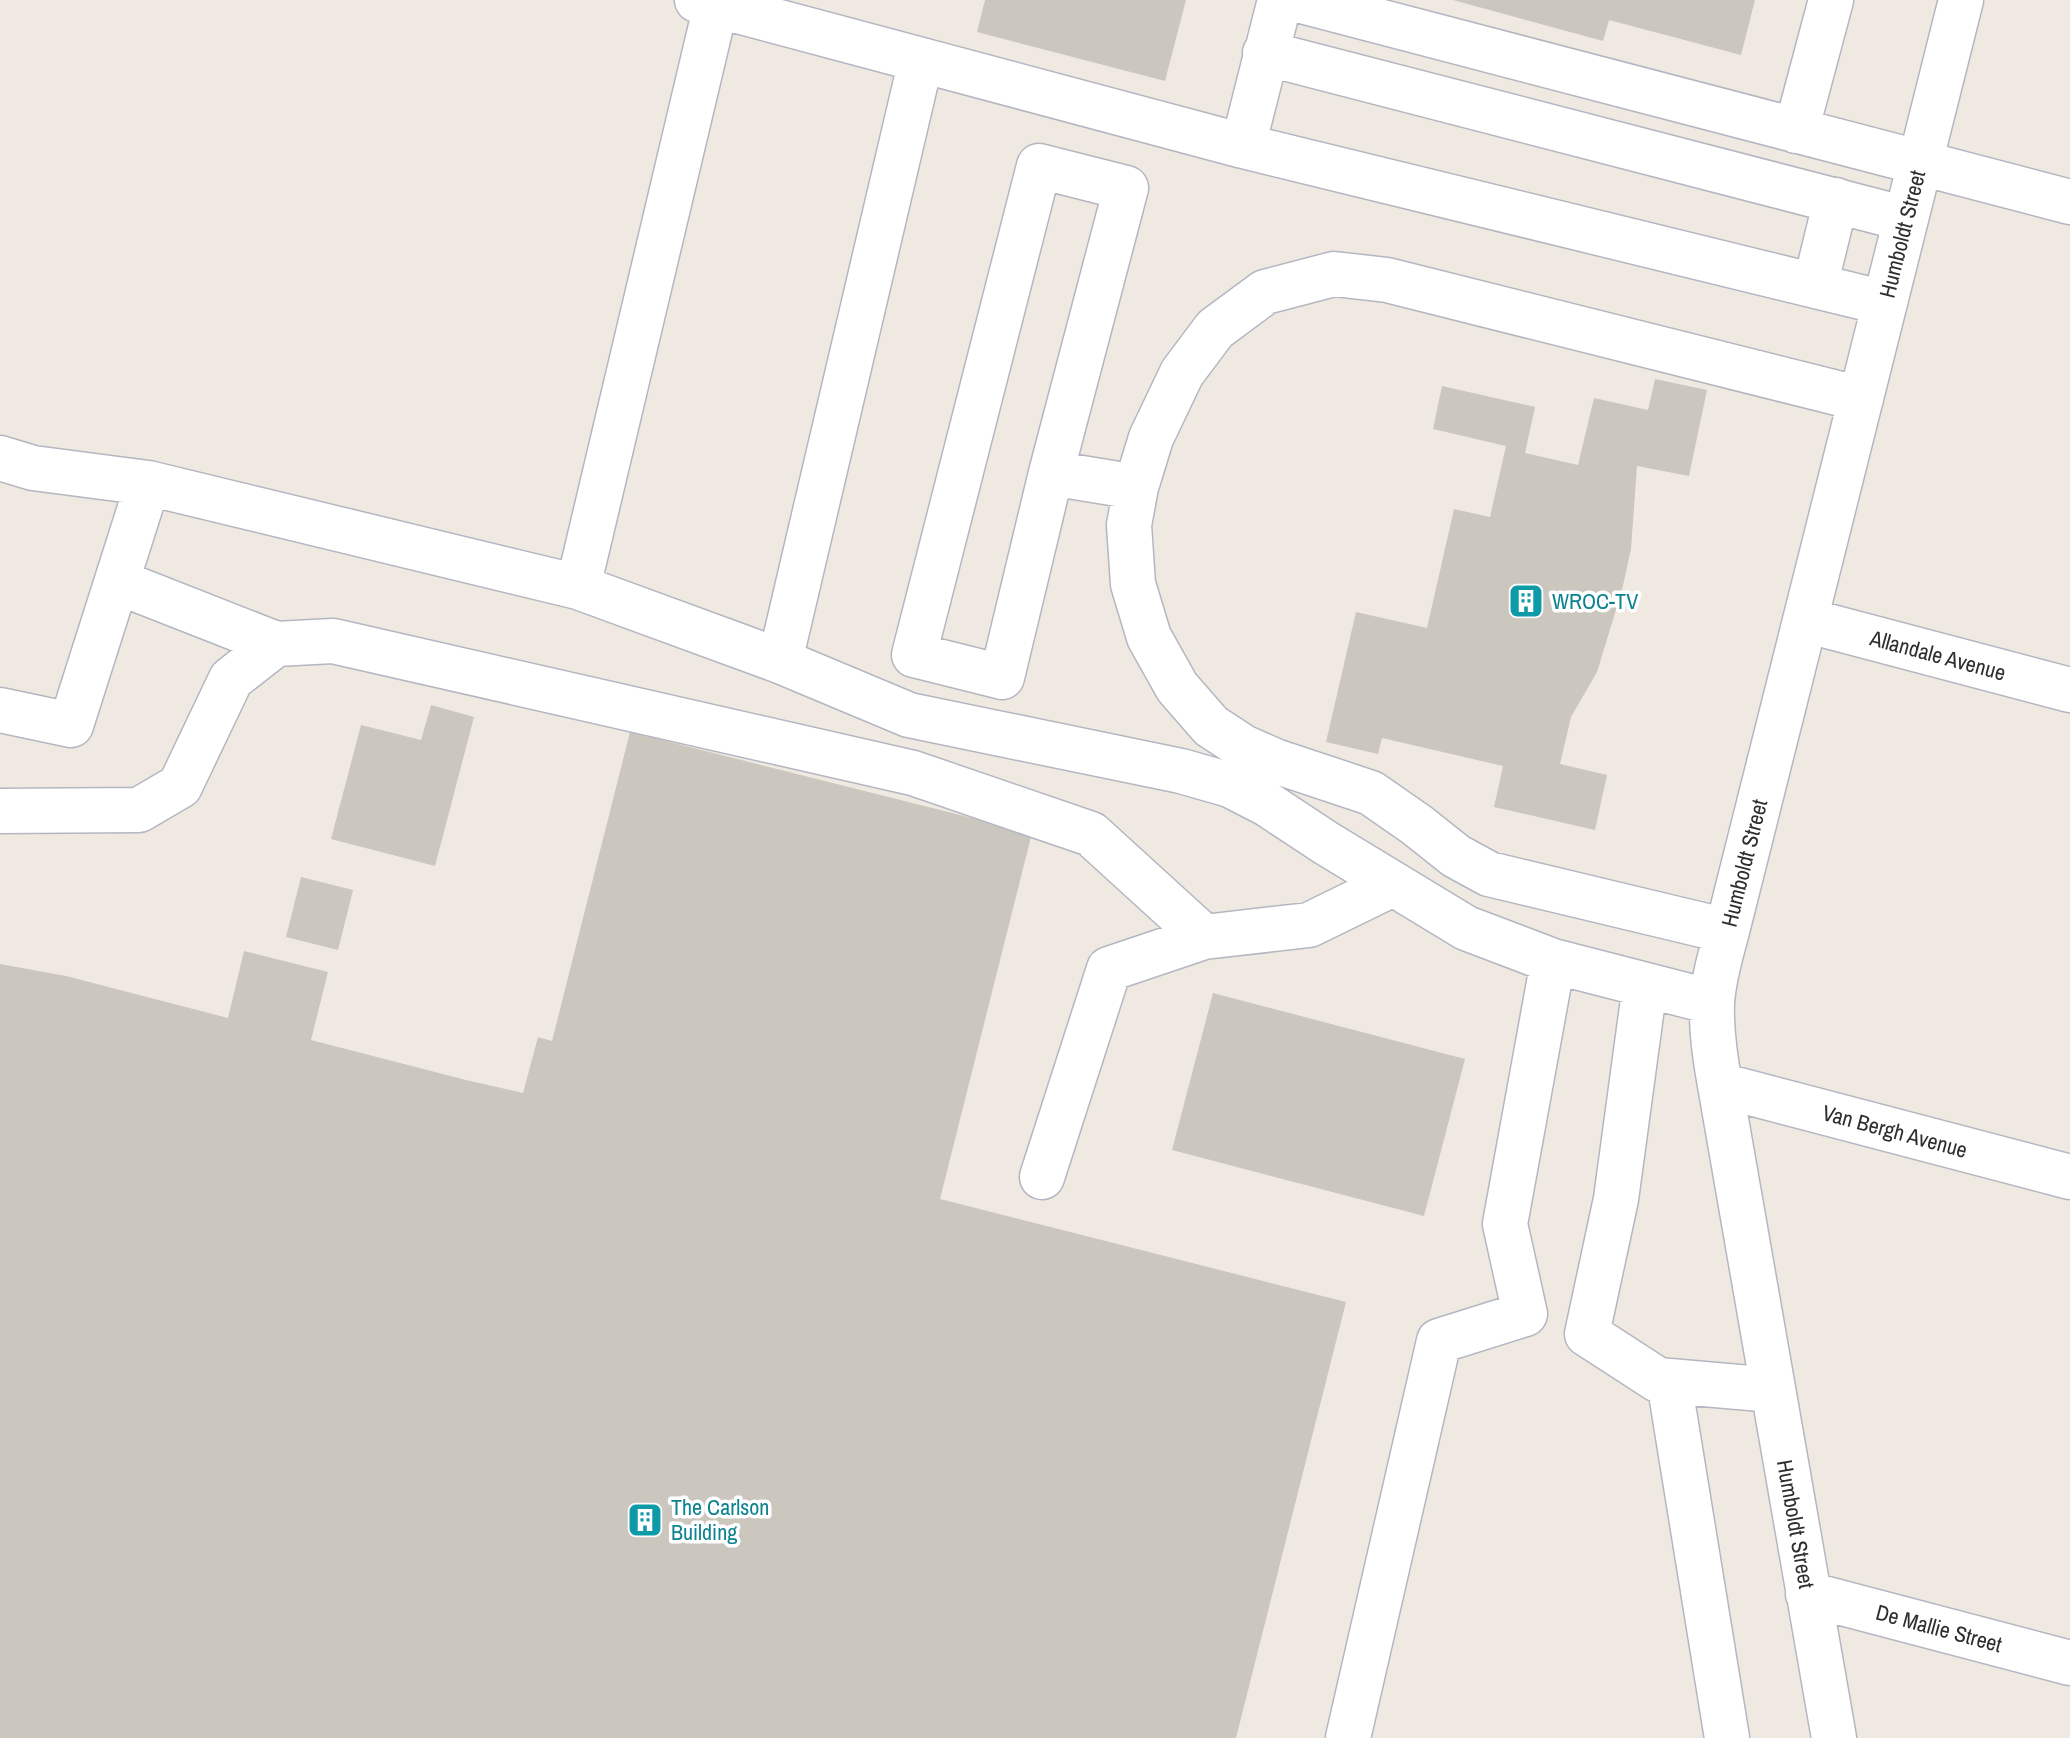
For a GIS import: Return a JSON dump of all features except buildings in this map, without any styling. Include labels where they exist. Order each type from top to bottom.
[{"type":"street","points":[[1243,146],[1280,0]]},
{"type":"street","points":[[1298,0],[2070,202]]},
{"type":"street","points":[[1796,131],[1831,0]]},
{"type":"street","name":"Humboldt Street","points":[[1834,1738],[1714,1050],[1712,1002],[1727,931],[1961,0]]},
{"type":"street","points":[[578,587],[706,3],[1243,146],[1885,303]]},
{"type":"street","points":[[1265,53],[1906,219]]},
{"type":"street","points":[[780,661],[921,60]]},
{"type":"street","points":[[1039,166],[1126,188],[1051,473],[1002,677],[914,655],[1039,166]]},
{"type":"street","points":[[1815,286],[1836,200]]},
{"type":"street","points":[[1727,931],[1489,874],[1468,863],[1371,793],[1275,761],[1243,747],[1211,726],[1177,687],[1149,637],[1133,584],[1129,525],[1136,487],[1151,438],[1182,373],[1215,329],[1265,292],[1334,274],[1387,280],[1861,399]]},
{"type":"street","points":[[0,458],[33,468],[148,483],[578,587],[780,661],[909,715],[1181,771],[1230,785],[1267,804],[1466,928],[1553,961],[1712,1002]]},
{"type":"street","points":[[1051,473],[1136,487]]},
{"type":"street","points":[[0,710],[71,725],[148,483]]},
{"type":"street","points":[[118,582],[276,644],[333,641],[913,773],[1091,834],[1204,937]]},
{"type":"street","name":"Allandale Avenue","points":[[1805,620],[2070,690]]},
{"type":"street","points":[[0,811],[139,810],[180,786],[231,679],[276,644]]},
{"type":"street","points":[[1326,843],[1349,786]]},
{"type":"street","points":[[1438,911],[1468,863]]},
{"type":"street","points":[[1042,1177],[1109,969],[1204,937],[1309,925],[1393,884]]},
{"type":"street","points":[[1525,1314],[1505,1224],[1553,961]]},
{"type":"street","points":[[1587,1334],[1616,1199],[1645,985]]},
{"type":"street","name":"Van Bergh Avenue","points":[[1720,1085],[2070,1177]]},
{"type":"street","points":[[1348,1738],[1439,1341],[1525,1314],[1587,1334],[1658,1380],[1773,1390]]},
{"type":"street","points":[[1669,1381],[1727,1738]]},
{"type":"street","name":"De Mallie Street","points":[[1808,1594],[2070,1663]]},
{"type":"place","name":"WROC-TV","points":[[1526,601]]},
{"type":"place","name":"The Carlson Building","points":[[645,1520]]}]
